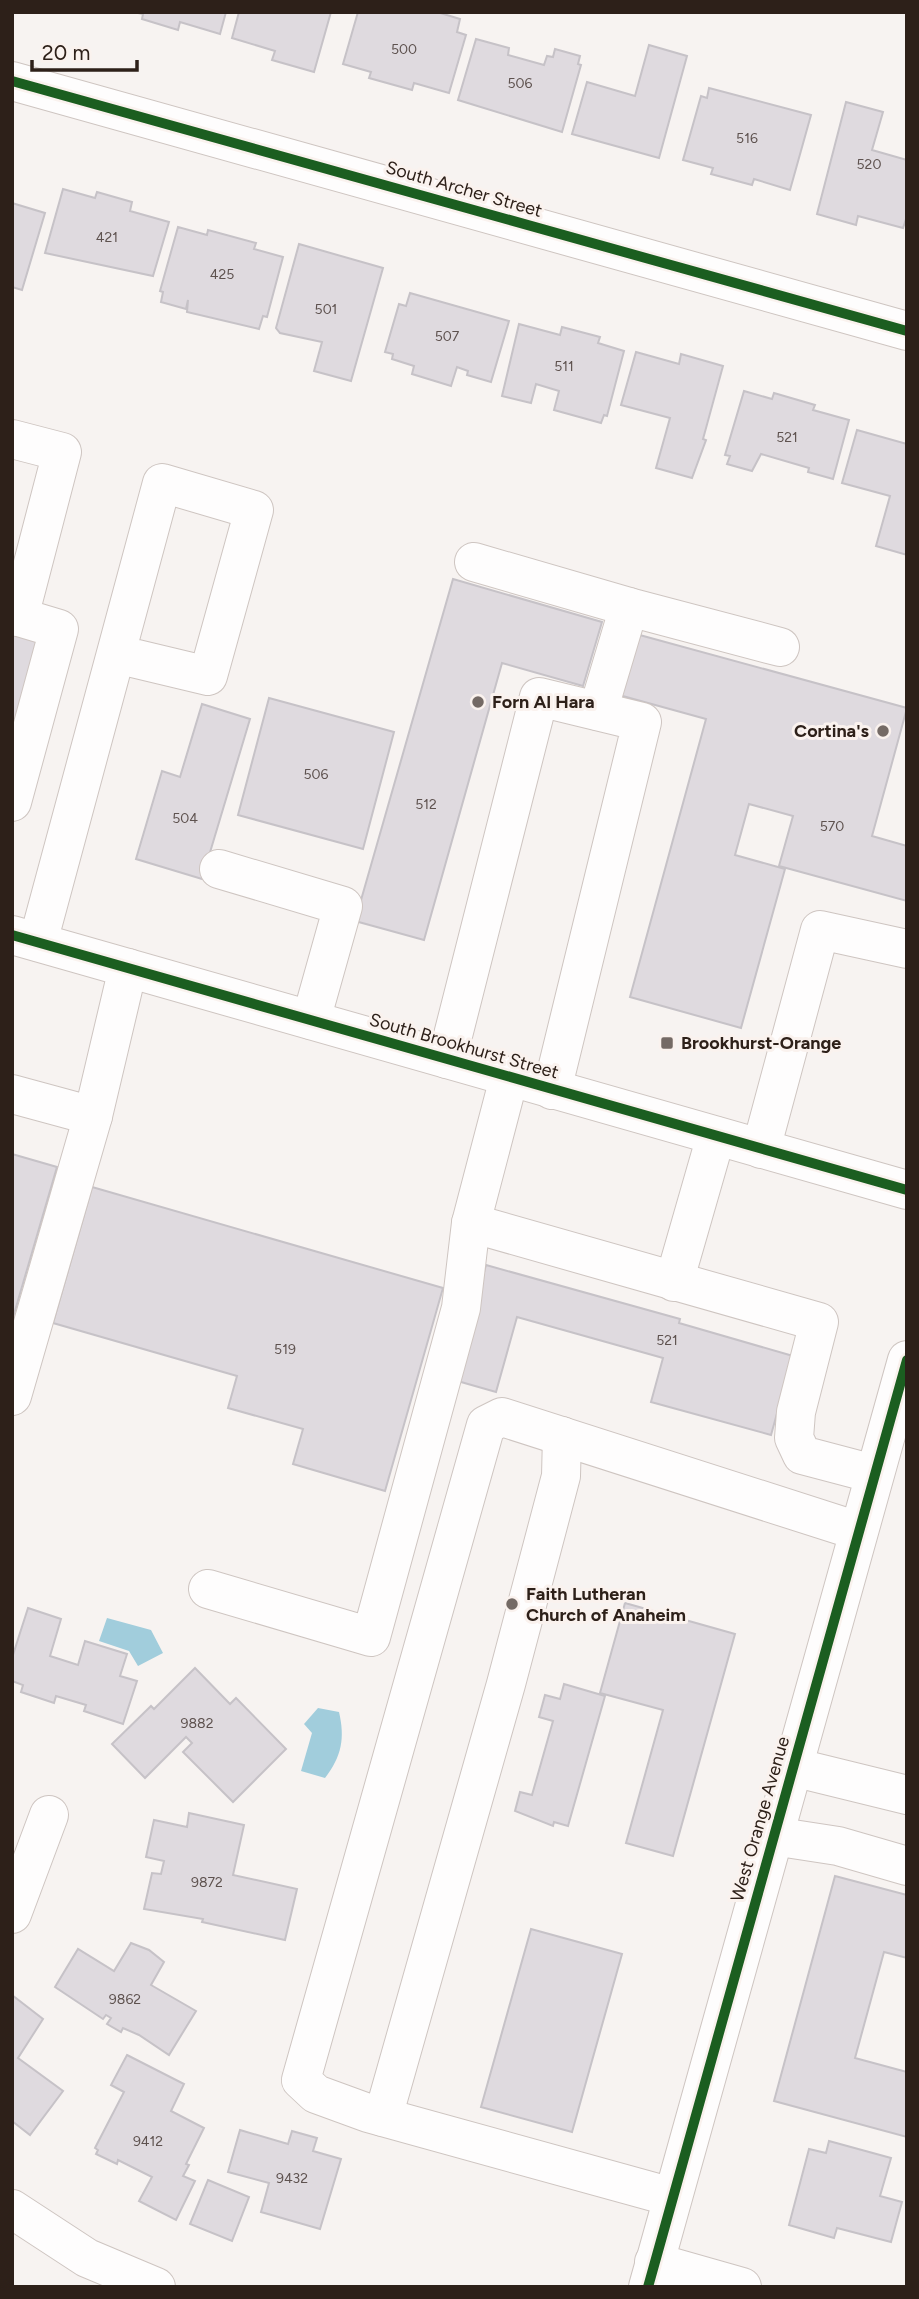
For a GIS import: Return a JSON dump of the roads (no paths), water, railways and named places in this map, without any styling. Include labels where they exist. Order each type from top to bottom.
[{"type":"street","name":"South Archer Street","points":[[12,81],[907,331]]},
{"type":"street","points":[[12,439],[62,452],[16,616],[59,629],[12,802]]},
{"type":"street","points":[[25,939],[116,654],[162,483],[254,510],[208,676],[116,654]]},
{"type":"street","points":[[474,562],[780,647]]},
{"type":"street","points":[[598,711],[629,607]]},
{"type":"street","points":[[447,1059],[539,697],[642,722],[552,1090]]},
{"type":"street","points":[[219,869],[343,906],[311,1020]]},
{"type":"street","points":[[761,1149],[820,930],[907,948]]},
{"type":"street","name":"South Brookhurst Street","points":[[25,939],[907,1190]]},
{"type":"street","points":[[12,1396],[93,1116],[128,968]]},
{"type":"street","points":[[208,1589],[371,1637],[461,1308],[471,1223],[509,1078]]},
{"type":"street","points":[[12,1094],[93,1116]]},
{"type":"street","points":[[674,1282],[716,1136]]},
{"type":"street","points":[[471,1223],[819,1322],[796,1412],[794,1438],[802,1455],[874,1474]]},
{"type":"street","name":"West Orange Avenue","points":[[651,2274],[907,1360]]},
{"type":"street","points":[[672,2197],[383,2117],[316,2094],[301,2080],[486,1425],[502,1417],[858,1531]]},
{"type":"street","points":[[383,2117],[506,1684],[561,1476],[562,1436]]},
{"type":"street","points":[[793,1767],[907,1795]]},
{"type":"street","points":[[12,1914],[49,1815]]},
{"type":"street","points":[[773,1836],[838,1846],[907,1866]]},
{"type":"street","points":[[12,2209],[87,2258],[156,2287]]},
{"type":"street","points":[[651,2274],[742,2287]]},
{"type":"water","points":[[107,1618],[151,1630],[163,1653],[138,1666],[129,1651],[99,1641]]},
{"type":"water","points":[[318,1708],[339,1712],[342,1730],[341,1746],[325,1778],[301,1771],[312,1733],[304,1724]]},
{"type":"place","name":"Forn Al Hara","points":[[478,702]]},
{"type":"place","name":"Cortina's","points":[[883,731]]},
{"type":"place","name":"Brookhurst-Orange","points":[[667,1043]]},
{"type":"place","name":"Faith Lutheran Church of Anaheim","points":[[512,1604]]}]
